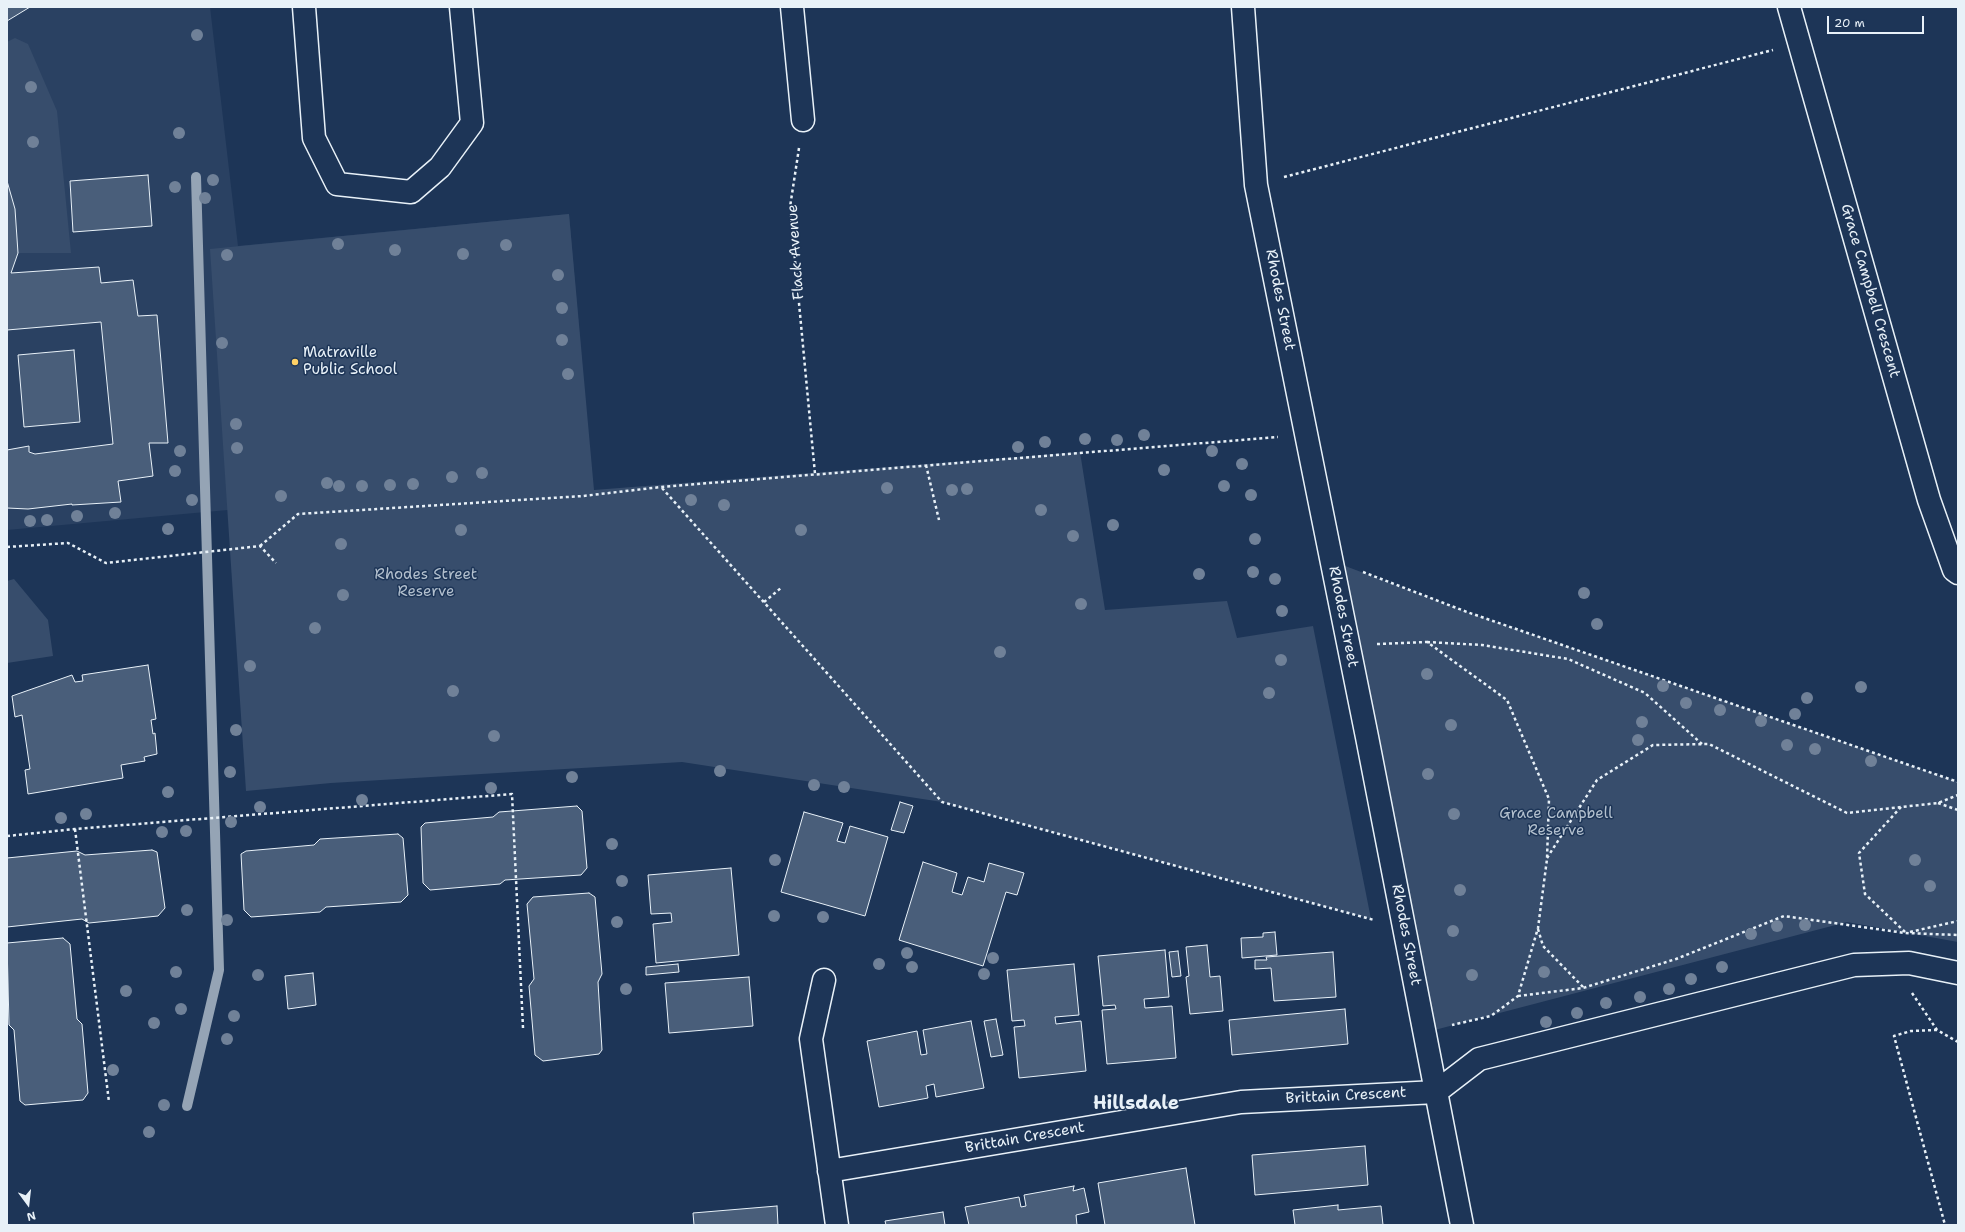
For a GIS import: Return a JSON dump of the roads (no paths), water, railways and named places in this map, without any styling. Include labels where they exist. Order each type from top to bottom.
[{"type":"street","points":[[304,7],[314,138],[337,184],[411,192],[440,167],[472,123],[461,7]]},
{"type":"street","points":[[792,7],[803,120]]},
{"type":"street","name":"Rhodes Street","points":[[1243,7],[1256,185],[1349,645],[1462,1225]]},
{"type":"street","name":"Grace Campbell Crescent","points":[[1789,7],[1930,500],[1954,570],[1958,573]]},
{"type":"street","points":[[1436,1092],[1479,1059],[1854,965],[1909,963],[1958,974]]},
{"type":"street","points":[[824,980],[811,1039],[837,1225]]},
{"type":"street","name":"Brittain Crescent","points":[[829,1171],[1241,1102],[1436,1092]]},
{"type":"waterway","points":[[187,1106],[219,970],[196,177]]},
{"type":"place","name":"Matraville Public School","points":[[295,362]]},
{"type":"district","name":"Hillsdale","points":[[1136,1104]]},
{"type":"park label","name":"Rhodes Street Reserve","points":[[426,584]]},
{"type":"park label","name":"Grace Campbell Reserve","points":[[1556,822]]}]
